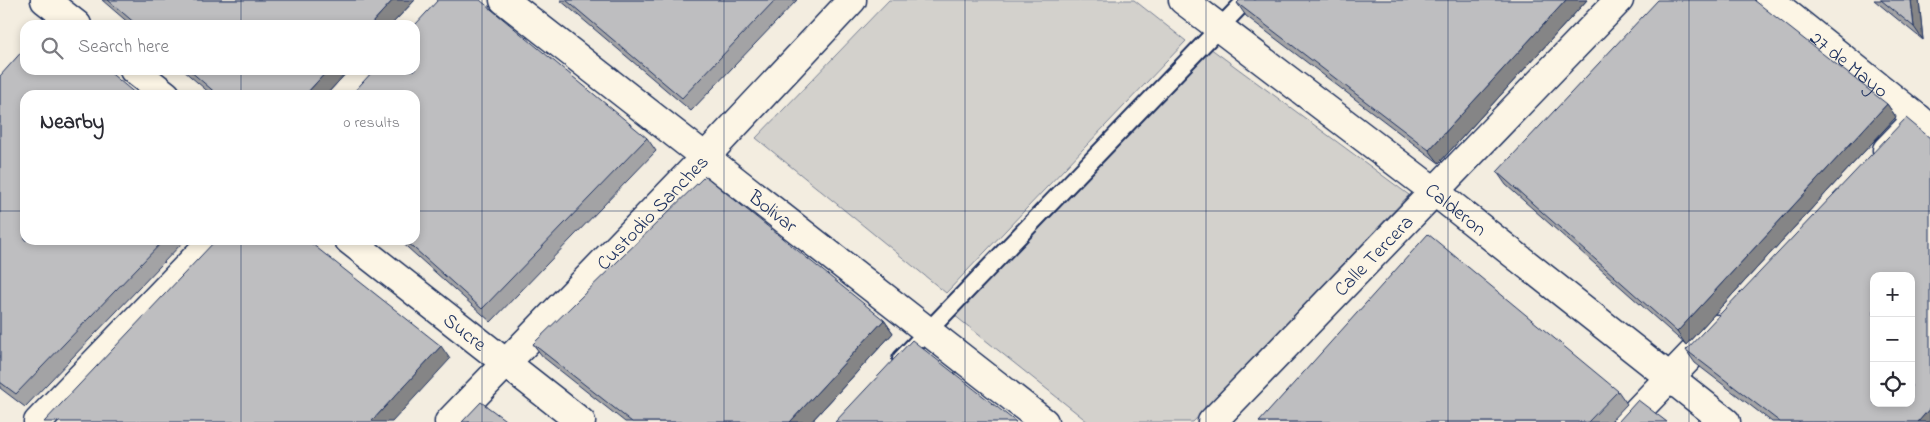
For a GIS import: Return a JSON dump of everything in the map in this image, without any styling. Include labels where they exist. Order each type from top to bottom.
[{"type":"street","name":"Bolivar","points":[[504,0],[1044,422]]},
{"type":"street","name":"Custodio Sanches","points":[[449,422],[705,157],[852,0]]},
{"type":"street","name":"Calderon","points":[[1183,0],[1434,191],[1726,422]]},
{"type":"street","name":"Calle Tercera","points":[[1212,422],[1619,0]]},
{"type":"street","name":"27 de Mayo","points":[[1770,0],[1924,123]]},
{"type":"street","points":[[140,75],[160,90]]},
{"type":"street","points":[[1870,168],[1924,123]]},
{"type":"street","points":[[38,422],[207,245]]},
{"type":"street","name":"Sucre","points":[[355,245],[580,422]]},
{"type":"street","points":[[1627,422],[1731,313]]},
{"type":"lane","points":[[887,373],[1246,0]]},
{"type":"shaded area","points":[[889,0],[1134,0],[1186,41],[946,293],[756,138]]},
{"type":"shaded area","points":[[1210,48],[1409,195],[1193,422],[1088,422],[954,315]]},
{"type":"building","points":[[108,0],[393,0],[375,20],[131,20]]},
{"type":"building","points":[[438,0],[480,0],[647,138],[482,309],[411,245],[420,245],[420,90],[356,90],[369,75],[420,75],[420,20]]},
{"type":"building","points":[[566,0],[775,0],[682,98]]},
{"type":"building","points":[[1240,0],[1566,0],[1429,150],[1237,3]]},
{"type":"building","points":[[1658,0],[1754,0],[1887,104],[1677,332],[1497,172]]},
{"type":"building","points":[[1881,0],[1911,0],[1914,27]]},
{"type":"building","points":[[20,54],[20,75],[113,75],[131,90],[20,90],[20,245],[159,245],[16,394],[0,382],[0,76]]},
{"type":"building","points":[[195,75],[323,75],[310,90],[212,90]]},
{"type":"building","points":[[1906,118],[1930,138],[1930,408],[1918,422],[1780,422],[1686,350]]},
{"type":"building","points":[[705,176],[884,320],[790,422],[632,422],[533,344]]},
{"type":"building","points":[[1428,234],[1618,391],[1588,422],[1259,422]]},
{"type":"building","points":[[211,245],[313,245],[441,346],[371,422],[44,422]]},
{"type":"building","points":[[912,340],[1016,422],[835,422]]},
{"type":"building","points":[[1638,400],[1667,422],[1618,422]]},
{"type":"building","points":[[481,402],[508,422],[462,422]]}]
